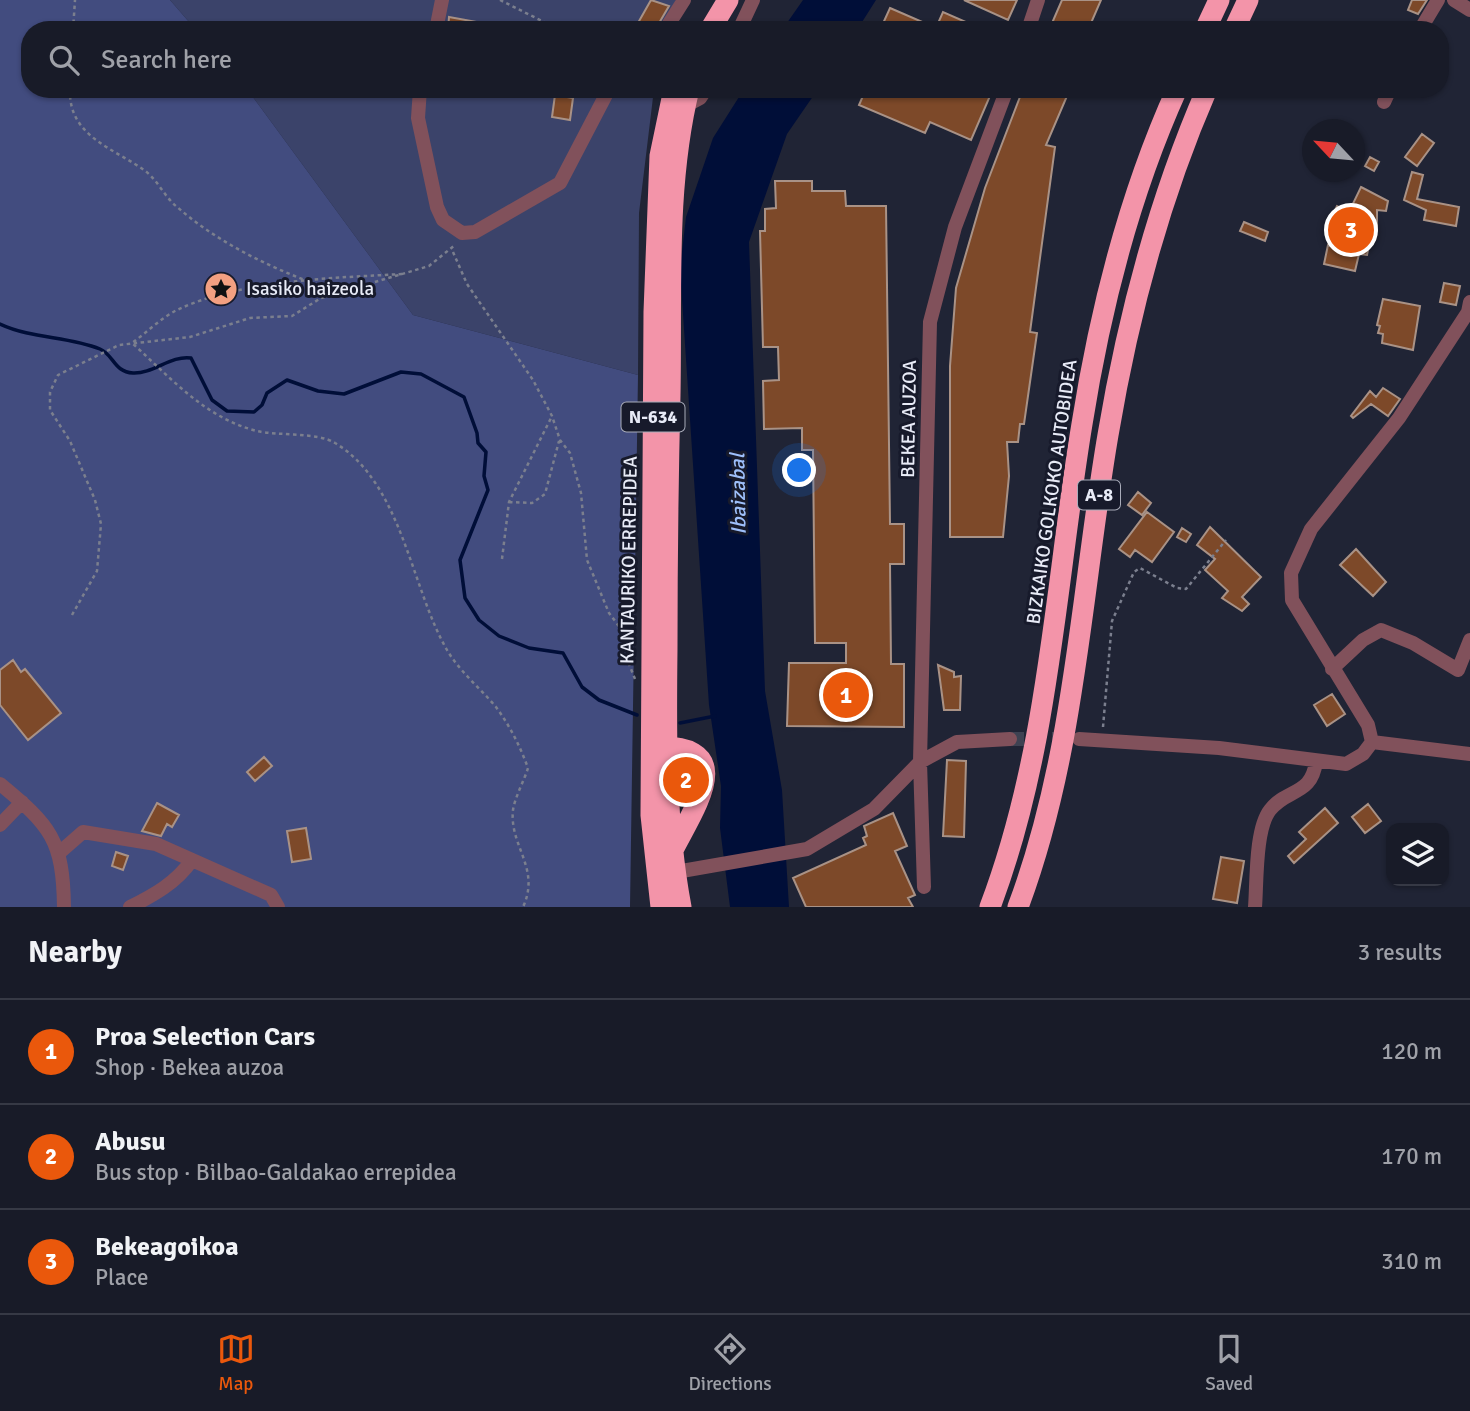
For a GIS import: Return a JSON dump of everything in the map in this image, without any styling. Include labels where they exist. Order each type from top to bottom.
[{"type":"highway","points":[[700,21],[712,0]]},
{"type":"highway","points":[[715,21],[728,0]]},
{"type":"highway","points":[[1195,21],[1204,0]]},
{"type":"highway","points":[[1209,21],[1219,0]]},
{"type":"highway","points":[[1238,21],[1248,0]]},
{"type":"highway","name":"N-634","points":[[661,907],[664,855],[659,746],[674,214],[682,98]]},
{"type":"highway","name":"BIZKAIKO GOLKOKO AUTOBIDEA","points":[[990,907],[1021,817],[1035,749],[1049,676],[1082,424],[1107,301],[1137,192],[1172,98]]},
{"type":"highway","name":"A-8","points":[[1018,907],[1041,841],[1057,773],[1073,687],[1108,434],[1135,301],[1163,199],[1203,98]]},
{"type":"highway","points":[[650,907],[664,855],[698,802],[706,772],[694,752],[686,748],[659,746]]},
{"type":"highway","name":"N-634","points":[[664,855],[676,872],[681,907]]},
{"type":"street","points":[[438,21],[443,0]]},
{"type":"street","points":[[671,21],[684,0]]},
{"type":"street","points":[[743,21],[753,0]]},
{"type":"street","points":[[1031,21],[1038,0]]},
{"type":"street","points":[[1425,21],[1438,0]]},
{"type":"street","points":[[1454,0],[1470,9]]},
{"type":"street","points":[[420,98],[418,118],[437,207],[443,220],[462,233],[475,232],[560,183],[602,98]]},
{"type":"street","name":"BEKEA AUZOA","points":[[924,887],[920,762],[930,323],[955,227],[1004,98]]},
{"type":"street","points":[[1372,742],[1368,725],[1292,600],[1292,573],[1311,529],[1399,418],[1468,312],[1470,302]]},
{"type":"street","points":[[1332,669],[1363,640],[1381,630],[1413,643],[1458,670],[1470,640]]},
{"type":"street","points":[[676,872],[807,849],[874,809],[920,762],[957,742],[1010,739]]},
{"type":"street","points":[[1079,739],[1219,748],[1346,764],[1363,754],[1372,742]]},
{"type":"street","points":[[1372,742],[1470,754]]},
{"type":"street","points":[[1255,907],[1262,828],[1269,810],[1309,784],[1315,774],[1316,761]]},
{"type":"street","points":[[0,784],[22,802],[53,836],[63,871],[64,907]]},
{"type":"street","points":[[0,825],[22,802]]},
{"type":"street","points":[[59,853],[83,832],[156,844],[271,895],[278,907]]},
{"type":"street","points":[[130,907],[158,893],[184,872],[192,860]]},
{"type":"path","points":[[74,21],[75,0]]},
{"type":"path","points":[[500,0],[542,21]]},
{"type":"path","points":[[69,98],[69,105],[89,136],[147,171],[176,206],[268,266],[305,280]]},
{"type":"path","points":[[72,615],[97,571],[101,524],[95,500],[70,441],[50,410],[50,392],[58,375],[119,345],[190,337],[250,318],[292,316],[321,298],[429,265],[452,250],[462,233]]},
{"type":"path","points":[[452,250],[467,284],[508,340],[552,416],[560,440],[570,453],[581,493],[587,560],[609,613],[624,634],[629,664],[637,684]]},
{"type":"path","points":[[132,343],[175,312],[226,295],[305,280],[402,274]]},
{"type":"path","points":[[132,343],[209,413],[256,431],[332,440],[359,459],[397,529],[449,653],[495,706],[522,752],[528,768],[513,808],[514,822],[531,884],[523,907]]},
{"type":"path","points":[[502,559],[509,502],[552,416]]},
{"type":"path","points":[[509,502],[531,503],[545,494],[560,440]]},
{"type":"path","points":[[1098,740],[1107,712],[1107,668],[1112,621],[1134,572],[1140,568],[1177,588],[1186,589],[1226,540]]},
{"type":"shaded area","points":[[0,0],[170,0],[188,21],[21,21],[21,98],[254,98],[413,315],[638,375],[630,907],[0,907]]},
{"type":"shaded area","points":[[170,0],[676,0],[667,21],[188,21]]},
{"type":"shaded area","points":[[254,98],[653,98],[639,213],[638,375],[413,315]]},
{"type":"water","points":[[803,0],[876,0],[863,21],[788,21]]},
{"type":"water","name":"Ibaizabal","points":[[738,98],[812,98],[787,134],[749,242],[765,691],[782,790],[789,907],[730,907],[720,828],[721,786],[709,705],[680,269],[686,217],[713,138]]},
{"type":"building","points":[[651,0],[669,6],[660,21],[639,21]]},
{"type":"building","points":[[964,0],[1017,0],[1008,20]]},
{"type":"building","points":[[1062,0],[1101,0],[1092,21],[1053,21]]},
{"type":"building","points":[[1412,0],[1427,0],[1418,14],[1408,10]]},
{"type":"building","points":[[890,8],[920,21],[884,21]]},
{"type":"building","points":[[943,12],[964,21],[939,21]]},
{"type":"building","points":[[449,17],[471,21],[449,21]]},
{"type":"building","points":[[555,98],[573,98],[570,120],[552,117]]},
{"type":"building","points":[[862,98],[989,98],[971,140],[930,122],[925,133],[859,105]]},
{"type":"building","points":[[1020,98],[1066,98],[1046,145],[1055,147],[1030,332],[1037,333],[1024,424],[1020,424],[1018,442],[1007,442],[1009,476],[1003,537],[950,537],[950,366],[956,288],[985,188]]},
{"type":"building","points":[[1422,134],[1434,143],[1417,166],[1405,157]]},
{"type":"building","points":[[1370,157],[1379,162],[1374,171],[1365,166]]},
{"type":"building","points":[[1412,172],[1423,175],[1417,199],[1459,207],[1456,226],[1424,220],[1426,210],[1404,200]]},
{"type":"building","points":[[775,181],[812,181],[812,191],[845,191],[846,206],[886,206],[890,524],[904,524],[904,564],[890,564],[891,664],[904,664],[904,727],[787,726],[789,663],[846,663],[846,643],[815,643],[813,450],[802,450],[802,428],[764,429],[763,381],[779,380],[778,347],[763,347],[760,231],[765,231],[765,209],[776,208]]},
{"type":"building","points":[[1361,187],[1388,201],[1386,211],[1377,210],[1377,231],[1372,230],[1367,255],[1359,254],[1355,271],[1324,264],[1328,245],[1336,249],[1341,221],[1332,216],[1337,206],[1349,212]]},
{"type":"building","points":[[1244,222],[1268,232],[1265,241],[1240,231]]},
{"type":"building","points":[[1444,283],[1460,286],[1456,305],[1440,302]]},
{"type":"building","points":[[1383,299],[1420,306],[1413,350],[1382,343],[1383,334],[1378,333],[1380,326],[1377,325]]},
{"type":"building","points":[[1383,388],[1400,399],[1388,416],[1371,404],[1353,418],[1351,416],[1370,391],[1376,397]]},
{"type":"building","points":[[1138,492],[1151,503],[1142,515],[1128,505]]},
{"type":"building","points":[[1147,512],[1174,532],[1152,562],[1135,550],[1130,557],[1119,549]]},
{"type":"building","points":[[1210,527],[1261,577],[1242,597],[1249,604],[1242,611],[1222,598],[1228,591],[1205,570],[1215,559],[1197,545]]},
{"type":"building","points":[[1182,528],[1191,534],[1186,542],[1177,537]]},
{"type":"building","points":[[1356,549],[1386,582],[1373,596],[1340,565]]},
{"type":"building","points":[[13,660],[21,672],[25,669],[61,713],[28,740],[0,705],[0,670]]},
{"type":"building","points":[[938,665],[954,672],[954,677],[961,676],[960,710],[944,710]]},
{"type":"building","points":[[1332,694],[1345,714],[1327,726],[1314,705]]},
{"type":"building","points":[[264,757],[272,766],[255,781],[247,772]]},
{"type":"building","points":[[947,760],[966,761],[964,837],[943,836]]},
{"type":"building","points":[[157,803],[179,815],[172,827],[167,824],[161,836],[142,831]]},
{"type":"building","points":[[1368,804],[1381,821],[1365,833],[1352,817]]},
{"type":"building","points":[[1325,808],[1338,823],[1294,863],[1288,856],[1306,839],[1299,832]]},
{"type":"building","points":[[893,813],[907,846],[895,851],[915,895],[908,898],[913,907],[806,907],[793,878],[866,845],[863,838],[867,836],[864,826]]},
{"type":"building","points":[[306,828],[311,859],[292,862],[287,831]]},
{"type":"building","points":[[116,852],[128,856],[123,870],[112,866]]},
{"type":"building","points":[[1221,857],[1244,861],[1237,903],[1213,899]]},
{"type":"waterway","points":[[0,324],[100,349],[127,372],[140,373],[176,359],[191,358],[212,400],[227,411],[254,412],[262,405],[267,393],[287,380],[318,391],[344,394],[401,372],[421,374],[464,397],[478,443],[486,452],[484,476],[488,490],[460,560],[465,598],[479,620],[499,636],[529,648],[563,653],[582,687],[599,700],[637,715]]},
{"type":"waterway","points":[[680,723],[715,716]]},
{"type":"tunnel","points":[[1010,739],[1071,739]]},
{"type":"place","name":"Bekeagoikoa","points":[[1351,230]]},
{"type":"place","name":"Isasiko haizeola","points":[[221,289]]},
{"type":"place","name":"Proa Selection Cars","points":[[846,695]]},
{"type":"place","name":"Abusu","points":[[686,780]]}]
